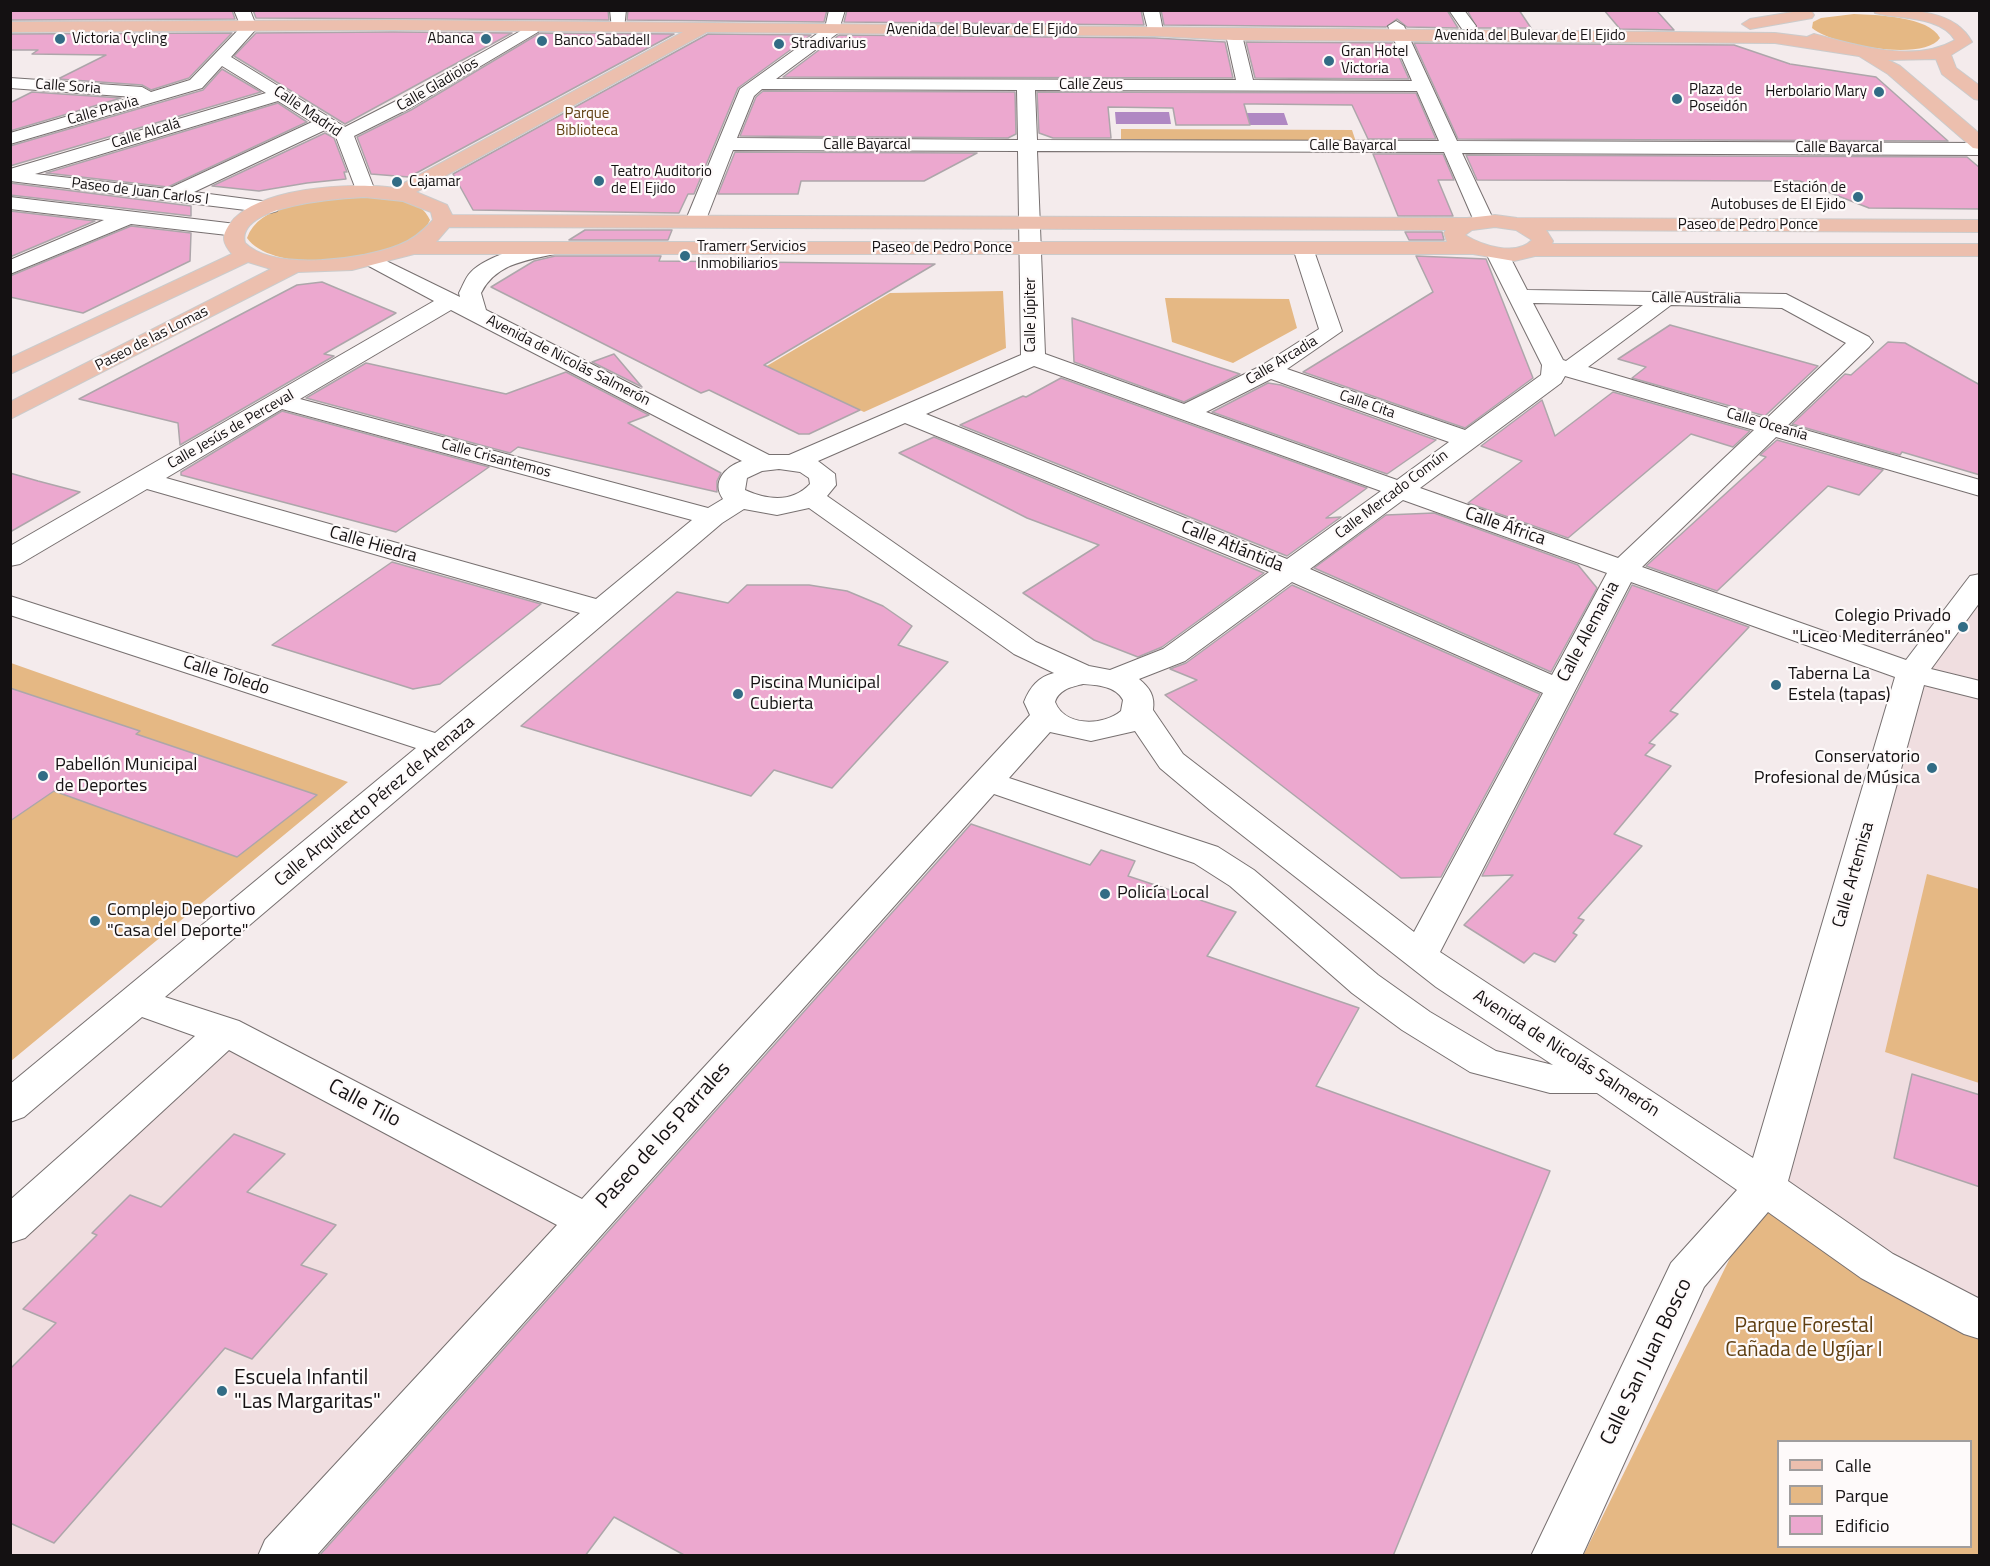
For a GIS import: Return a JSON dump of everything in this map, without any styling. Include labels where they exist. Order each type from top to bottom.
[{"type":"main road","points":[[1883,11],[1937,21],[1969,24]]},
{"type":"main road","name":"Avenida del Bulevar de El Ejido","points":[[249,28],[271,31],[530,32],[701,29],[1155,31],[1234,35],[1398,31],[1468,26],[1715,26],[1771,22],[1813,12]]},
{"type":"main road","points":[[1813,12],[1798,20],[1797,26],[1803,33],[1834,45],[1862,51],[1910,55],[1942,52],[1957,48],[1972,40]]},
{"type":"main road","name":"Avenida del Bulevar de El Ejido","points":[[554,32],[618,18]]},
{"type":"main road","name":"Avenida del Bulevar de El Ejido","points":[[10,27],[249,28],[275,25],[618,18],[701,29]]},
{"type":"main road","points":[[1937,21],[1972,40]]},
{"type":"main road","name":"Avenida del Bulevar de El Ejido","points":[[1155,31],[1209,27],[1765,38],[1834,45]]},
{"type":"main road","points":[[400,193],[701,29]]},
{"type":"main road","points":[[1862,51],[1894,70],[1980,146]]},
{"type":"main road","points":[[1942,52],[1948,70],[1980,95]]},
{"type":"main road","points":[[365,191],[400,193],[424,200],[440,209],[443,221],[438,230],[428,239],[411,248],[372,260],[328,266],[293,266],[266,262],[246,255],[237,247],[233,239],[236,230],[249,218],[270,207],[321,194],[365,191]]},
{"type":"main road","name":"Paseo de Pedro Ponce","points":[[443,221],[1475,222],[1980,226]]},
{"type":"main road","points":[[1475,222],[1454,233],[1455,238],[1485,251]]},
{"type":"main road","points":[[1517,224],[1541,237],[1543,241],[1534,250]]},
{"type":"main road","name":"Paseo de Pedro Ponce","points":[[411,248],[1980,250]]},
{"type":"main road","name":"Paseo de las Lomas","points":[[10,367],[246,255]]},
{"type":"main road","name":"Paseo de las Lomas","points":[[10,412],[293,266]]},
{"type":"street","points":[[221,58],[249,28],[242,10]]},
{"type":"street","points":[[695,222],[746,93],[832,30],[837,10]]},
{"type":"street","points":[[1151,10],[1155,31]]},
{"type":"street","points":[[1456,10],[1468,26]]},
{"type":"street","points":[[1398,31],[1450,147],[1475,222]]},
{"type":"street","name":"Calle Gladiolos","points":[[344,134],[404,104],[530,32]]},
{"type":"street","points":[[1234,35],[1246,86]]},
{"type":"street","name":"Calle Pravia","points":[[10,139],[195,84],[221,58]]},
{"type":"street","name":"Calle Madrid","points":[[221,58],[344,134],[365,191]]},
{"type":"street","name":"Calle Soria","points":[[10,83],[162,94]]},
{"type":"street","name":"Calle Zeus","points":[[759,84],[1423,86]]},
{"type":"street","name":"Calle Júpiter","points":[[794,462],[902,413],[1033,358],[1026,85]]},
{"type":"street","name":"Calle Alcalá","points":[[10,176],[282,94]]},
{"type":"street","points":[[172,195],[327,122]]},
{"type":"street","name":"Calle Bayarcal","points":[[726,144],[1450,147],[1980,146]]},
{"type":"street","name":"Paseo de Juan Carlos I","points":[[10,176],[270,207]]},
{"type":"street","name":"Paseo de Juan Carlos I","points":[[10,203],[236,230]]},
{"type":"street","points":[[10,268],[129,218]]},
{"type":"street","points":[[476,313],[470,293],[479,276],[499,264],[523,255],[556,248]]},
{"type":"street","name":"Calle Arcadia","points":[[1187,412],[1269,371],[1331,331],[1303,248]]},
{"type":"street","points":[[1485,251],[1520,296],[1562,367]]},
{"type":"street","name":"Avenida de Nicolás Salmerón","points":[[372,260],[764,462]]},
{"type":"street","name":"Calle Australia","points":[[1520,296],[1786,301],[1861,342]]},
{"type":"street","name":"Calle Mercado Común","points":[[1113,679],[1174,655],[1552,378],[1562,367],[1667,298]]},
{"type":"street","name":"Calle Jesús de Perceval","points":[[10,558],[450,301]]},
{"type":"street","name":"Calle Alemania","points":[[1420,955],[1624,568],[1861,342]]},
{"type":"street","name":"Calle África","points":[[1033,358],[1912,673],[1980,690]]},
{"type":"street","name":"Calle Oceanía","points":[[1562,367],[1980,488]]},
{"type":"street","name":"Calle Cita","points":[[1269,371],[1466,439]]},
{"type":"street","name":"Calle Crisantemos","points":[[280,401],[712,517]]},
{"type":"street","name":"Calle Atlántida","points":[[902,413],[1291,571],[1559,688]]},
{"type":"street","points":[[764,462],[794,462],[807,465],[824,476],[825,484],[821,491],[812,498],[776,506],[753,504],[733,494],[730,486],[732,479],[739,472],[764,462]]},
{"type":"street","name":"Calle Hiedra","points":[[145,480],[602,610]]},
{"type":"street","points":[[812,498],[1025,648],[1083,675],[1113,679],[1135,693],[1139,702],[1138,711],[1131,720],[1120,726],[1089,732],[1072,730],[1045,703],[1025,648]]},
{"type":"street","name":"Calle Arquitecto Pérez de Arenaza","points":[[10,1107],[442,747],[712,517],[741,500]]},
{"type":"street","name":"Calle Artemisa","points":[[1765,1187],[1912,673],[1980,582]]},
{"type":"street","name":"Calle Toledo","points":[[10,605],[442,747]]},
{"type":"street","points":[[1045,703],[1060,680],[1083,675]]},
{"type":"street","name":"Paseo de los Parrales","points":[[283,1556],[987,781],[1045,703]]},
{"type":"street","name":"Avenida de Nicolás Salmerón","points":[[1138,711],[1171,761],[1449,978],[1605,1079],[1877,1266],[1980,1321]]},
{"type":"street","name":"Avenida de Nicolás Salmerón","points":[[1089,732],[1171,761]]},
{"type":"street","points":[[987,781],[1206,855],[1227,868],[1365,984],[1416,1021],[1484,1062],[1550,1079],[1605,1079]]},
{"type":"street","points":[[1222,803],[1227,868]]},
{"type":"street","name":"Calle Tilo","points":[[136,1000],[176,1017],[225,1031],[587,1221]]},
{"type":"street","points":[[10,1226],[225,1031]]},
{"type":"street","name":"Calle San Juan Bosco","points":[[1556,1556],[1687,1276],[1765,1187]]},
{"type":"shaded area","points":[[1115,112],[1169,112],[1171,124],[1116,124]]},
{"type":"shaded area","points":[[1246,113],[1284,113],[1288,125],[1250,125]]},
{"type":"shaded area","points":[[1979,582],[1979,1321],[1765,1187],[1912,673]]},
{"type":"shaded area","name":"Escuela Infantil \"Las Margaritas\"","points":[[225,1031],[587,1221],[283,1555],[11,1556],[11,1226]]},
{"type":"green space","points":[[1854,14],[1888,16],[1914,21],[1925,25],[1940,38],[1931,45],[1897,50],[1857,45],[1822,34],[1812,28],[1813,22],[1821,18]]},
{"type":"green space","points":[[1121,129],[1352,130],[1356,142],[1121,139]]},
{"type":"green space","points":[[341,196],[404,199],[424,210],[430,220],[418,235],[398,247],[372,256],[342,260],[312,261],[285,258],[262,251],[247,238],[253,227],[274,211],[287,206]]},
{"type":"green space","points":[[1003,291],[1006,348],[864,412],[765,367],[890,293]]},
{"type":"green space","points":[[1165,298],[1289,299],[1297,328],[1233,363],[1172,342]]},
{"type":"green space","name":"Complejo Deportivo \"Casa del Deporte\"","points":[[11,663],[348,782],[11,1061]]},
{"type":"green space","points":[[1927,874],[1979,889],[1979,1083],[1885,1052]]},
{"type":"green space","name":"Parque Forestal Cañada de Ugíjar I","points":[[1765,1187],[1979,1321],[1979,1555],[1583,1556]]},
{"type":"building","points":[[10,10],[232,10],[235,19],[10,20]]},
{"type":"building","points":[[253,10],[608,10],[609,20],[256,18]]},
{"type":"building","points":[[628,10],[827,10],[824,22],[627,20]]},
{"type":"building","points":[[847,10],[1141,10],[1144,25],[844,22]]},
{"type":"building","points":[[1161,10],[1447,10],[1458,28],[1407,27],[1397,19],[1386,27],[1164,25]]},
{"type":"building","points":[[1467,10],[1519,10],[1531,28],[1477,28]]},
{"type":"building","points":[[1604,10],[1656,10],[1674,30],[1620,29]]},
{"type":"building","points":[[232,33],[189,78],[151,90],[142,85],[58,79],[106,55],[32,54],[38,50],[10,50],[10,34]]},
{"type":"building","points":[[256,33],[512,33],[345,124],[234,56]]},
{"type":"building","points":[[540,33],[674,34],[409,177],[371,174],[357,137],[411,110]]},
{"type":"building","points":[[708,34],[811,35],[738,88],[694,194],[688,194],[679,213],[473,210],[453,174]]},
{"type":"building","points":[[839,35],[1155,38],[1225,42],[1233,78],[783,77]]},
{"type":"building","name":"Gran Hotel Victoria","points":[[1246,42],[1393,43],[1409,79],[1255,78]]},
{"type":"building","points":[[1414,43],[1734,45],[1790,64],[1876,77],[1948,141],[1458,139]]},
{"type":"building","points":[[222,69],[261,92],[10,166],[10,146],[203,90]]},
{"type":"building","points":[[763,91],[1015,92],[1016,134],[1008,138],[740,136],[756,97]]},
{"type":"building","points":[[32,92],[121,98],[10,131],[10,103]]},
{"type":"building","points":[[1037,92],[1416,93],[1436,139],[1368,139],[1352,105],[1256,104],[1244,104],[1250,125],[1176,125],[1173,108],[1108,107],[1111,138],[1053,138],[1039,133]]},
{"type":"building","points":[[278,103],[307,122],[168,187],[46,173]]},
{"type":"building","points":[[325,133],[334,138],[347,172],[344,172],[346,179],[259,191],[212,186]]},
{"type":"building","points":[[735,152],[977,153],[924,181],[801,181],[798,194],[718,194]]},
{"type":"building","points":[[1373,154],[1443,154],[1454,180],[1438,180],[1453,216],[1398,216]]},
{"type":"building","points":[[1466,155],[1967,157],[1980,168],[1980,209],[1869,208],[1800,181],[1477,180]]},
{"type":"building","points":[[10,183],[191,206],[191,216],[10,195]]},
{"type":"building","points":[[10,211],[95,221],[10,257]]},
{"type":"building","points":[[131,226],[191,233],[190,261],[83,313],[10,297],[10,276]]},
{"type":"building","points":[[585,230],[672,230],[668,240],[569,240]]},
{"type":"building","points":[[1405,232],[1442,232],[1444,240],[1409,240]]},
{"type":"building","points":[[555,256],[661,256],[659,261],[935,264],[764,365],[860,410],[809,434],[799,434],[709,390],[701,393],[491,287],[534,261]]},
{"type":"building","points":[[1416,256],[1486,259],[1533,378],[1465,428],[1303,372],[1433,292]]},
{"type":"building","points":[[322,282],[396,313],[324,354],[334,356],[180,445],[178,423],[79,399],[297,285]]},
{"type":"building","points":[[1072,318],[1240,374],[1184,402],[1074,362]]},
{"type":"building","points":[[1670,325],[1818,366],[1765,416],[1632,378],[1646,367],[1618,359]]},
{"type":"building","points":[[1888,342],[1905,343],[1980,385],[1980,475],[1792,424],[1845,374],[1851,375]]},
{"type":"building","points":[[614,354],[642,387],[592,362]]},
{"type":"building","points":[[366,363],[506,394],[566,372],[649,415],[628,423],[721,473],[717,481],[717,492],[518,447],[510,453],[306,398]]},
{"type":"building","points":[[1061,378],[1367,488],[1326,518],[1341,517],[1287,556],[960,425],[1023,396],[1026,397]]},
{"type":"building","points":[[1268,383],[1281,385],[1436,440],[1387,474],[1212,412]]},
{"type":"building","points":[[1613,392],[1750,431],[1733,447],[1691,434],[1568,538],[1468,503],[1522,461],[1481,446],[1542,400],[1555,436]]},
{"type":"building","points":[[282,411],[489,467],[396,532],[181,475],[181,472]]},
{"type":"building","points":[[934,437],[1264,573],[1162,647],[1138,657],[1094,640],[1023,593],[1099,545],[1027,518],[899,453]]},
{"type":"building","points":[[1777,440],[1883,470],[1859,495],[1828,486],[1717,591],[1646,566],[1766,457],[1760,455]]},
{"type":"building","points":[[10,473],[38,481],[80,492],[10,532]]},
{"type":"building","points":[[1434,513],[1578,565],[1597,588],[1551,672],[1314,568],[1386,515]]},
{"type":"building","points":[[392,562],[541,604],[440,684],[413,689],[272,645]]},
{"type":"building","name":"Piscina Municipal Cubierta","points":[[747,585],[809,585],[847,591],[883,606],[912,626],[898,645],[948,662],[832,788],[774,770],[751,796],[521,726],[677,592],[728,603]]},
{"type":"building","points":[[1292,585],[1540,694],[1441,877],[1401,878],[1165,695],[1197,680],[1170,669],[1186,663]]},
{"type":"building","points":[[1632,585],[1749,627],[1670,711],[1678,714],[1649,743],[1655,745],[1645,755],[1671,766],[1614,834],[1642,846],[1578,918],[1584,920],[1573,933],[1577,935],[1555,962],[1534,953],[1524,963],[1464,925],[1513,875],[1482,876]]},
{"type":"building","points":[[10,688],[140,731],[136,734],[317,795],[237,857],[54,791],[10,821]]},
{"type":"building","points":[[971,824],[1090,865],[1101,850],[1135,861],[1128,876],[1236,912],[1207,956],[1359,1008],[1316,1086],[1550,1171],[1393,1556],[686,1556],[614,1517],[585,1556],[319,1556]]},
{"type":"building","points":[[1912,1074],[1980,1095],[1980,1187],[1894,1158]]},
{"type":"building","points":[[234,1134],[285,1154],[247,1192],[336,1225],[301,1265],[327,1274],[252,1359],[225,1348],[54,1543],[10,1523],[10,1369],[56,1323],[23,1309],[97,1235],[92,1233],[130,1195],[161,1207]]},
{"type":"place","name":"Victoria Cycling","points":[[60,39]]},
{"type":"place","name":"Abanca","points":[[486,39]]},
{"type":"place","name":"Banco Sabadell","points":[[542,41]]},
{"type":"place","name":"Stradivarius","points":[[779,44]]},
{"type":"place","name":"Gran Hotel Victoria","points":[[1329,61]]},
{"type":"place","name":"Herbolario Mary","points":[[1879,92]]},
{"type":"place","name":"Plaza de Poseidón","points":[[1677,99]]},
{"type":"place","name":"Teatro Auditorio de El Ejido","points":[[599,181]]},
{"type":"place","name":"Cajamar","points":[[397,182]]},
{"type":"place","name":"Estación de Autobuses de El Ejido","points":[[1858,197]]},
{"type":"place","name":"Tramerr Servicios Inmobiliarios","points":[[685,256]]},
{"type":"place","name":"Colegio Privado \"Liceo Mediterráneo\"","points":[[1963,627]]},
{"type":"place","name":"Taberna La Estela (tapas)","points":[[1776,685]]},
{"type":"place","name":"Piscina Municipal Cubierta","points":[[738,694]]},
{"type":"place","name":"Conservatorio Profesional de Música","points":[[1932,768]]},
{"type":"place","name":"Pabellón Municipal de Deportes","points":[[43,776]]},
{"type":"place","name":"Policía Local","points":[[1105,894]]},
{"type":"place","name":"Complejo Deportivo \"Casa del Deporte\"","points":[[95,921]]},
{"type":"place","name":"Escuela Infantil \"Las Margaritas\"","points":[[222,1391]]},
{"type":"park label","name":"Parque Biblioteca","points":[[587,122]]}]
